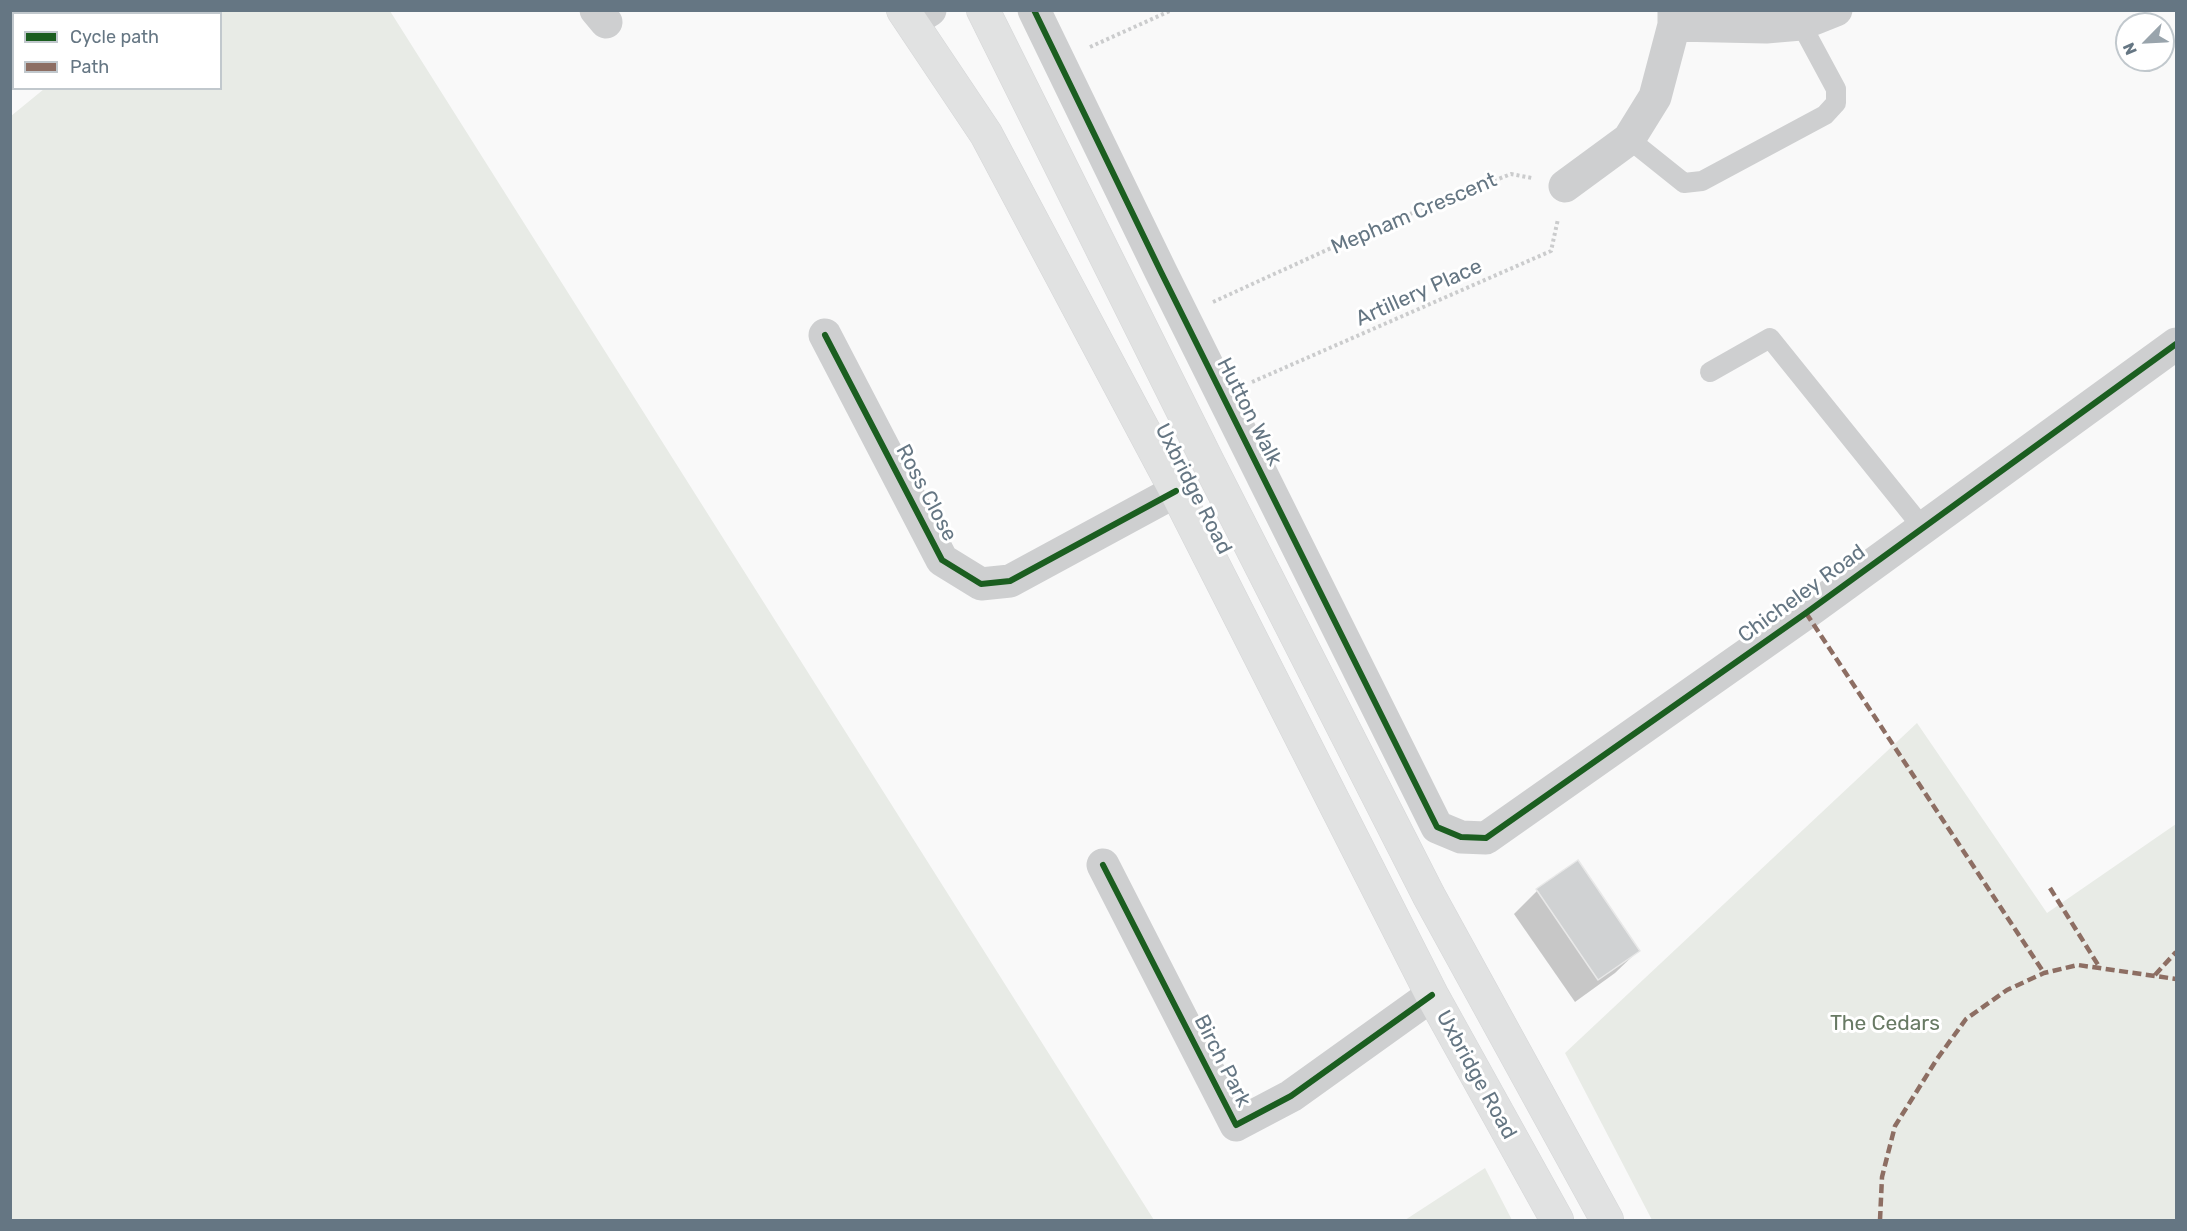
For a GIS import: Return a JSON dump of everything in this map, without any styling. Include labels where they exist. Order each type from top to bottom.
[{"type":"main road","name":"Uxbridge Road","points":[[983,10],[1208,462],[1429,896],[1607,1221]]},
{"type":"main road","name":"Uxbridge Road","points":[[915,14],[986,134],[1176,491],[1432,994],[1557,1221]]},
{"type":"street","name":"Hutton Walk","points":[[1034,10],[1161,272],[1437,826]]},
{"type":"street","points":[[1565,186],[1629,139],[1655,97],[1674,18],[1766,27],[1801,24],[1836,10]]},
{"type":"street","name":"Ross Close","points":[[825,335],[942,560],[981,584],[1010,581],[1176,491]]},
{"type":"street","name":"Chicheley Road","points":[[1437,826],[1461,837],[1486,838],[2174,350]]},
{"type":"street","name":"Birch Park","points":[[1103,865],[1236,1125],[1291,1096],[1432,994]]},
{"type":"lane","points":[[1629,139],[1684,183],[1702,181],[1825,115],[1836,103],[1836,89],[1801,24]]},
{"type":"lane","points":[[1710,372],[1770,338],[1923,528]]},
{"type":"path","points":[[1089,47],[1172,10]]},
{"type":"green space","points":[[139,10],[390,11],[1154,1220],[11,1220],[11,116],[43,90],[222,90],[222,12],[136,12]]},
{"type":"green space","name":"The Cedars","points":[[1917,723],[2047,913],[2176,824],[2176,1220],[1652,1220],[1565,1053]]},
{"type":"green space","points":[[1485,1168],[1512,1220],[1405,1220]]},
{"type":"building","points":[[1578,860],[1640,951],[1598,980],[1536,889]]},
{"type":"marked path","points":[[1806,613],[2044,973]]},
{"type":"marked path","points":[[2050,888],[2100,968]]},
{"type":"marked path","points":[[2155,975],[2176,952]]},
{"type":"marked path","points":[[1880,1220],[1882,1177],[1895,1126],[1937,1059],[1966,1019],[2007,990],[2044,973],[2078,965],[2176,979]]},
{"type":"cycle path","points":[[1034,10],[1161,272],[1437,827],[1461,837],[1486,838],[1806,613],[2176,344]]},
{"type":"cycle path","points":[[825,335],[942,560],[981,584],[1010,581],[1176,491]]},
{"type":"cycle path","points":[[1103,865],[1236,1125],[1291,1096],[1432,995]]}]
